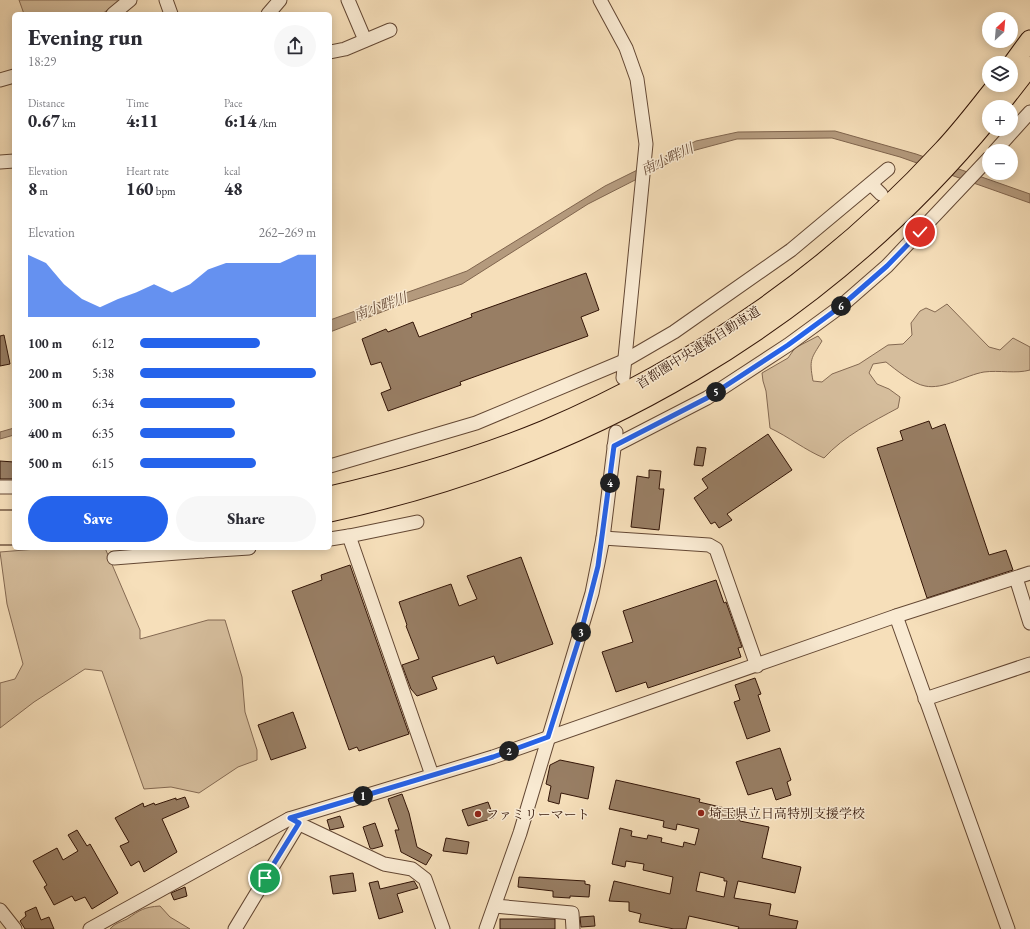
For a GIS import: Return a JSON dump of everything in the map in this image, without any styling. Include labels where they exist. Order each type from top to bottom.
[{"type":"highway","points":[[1018,56],[1030,40]]},
{"type":"highway","points":[[1003,100],[1030,66]]},
{"type":"highway","name":"首都圏中央連絡自動車道","points":[[952,151],[992,92]]},
{"type":"highway","name":"首都圏中央連絡自動車道","points":[[332,512],[398,496],[498,464],[600,421],[663,389],[733,347],[800,299],[869,244],[952,151],[982,124]]},
{"type":"highway","name":"首都圏中央連絡自動車道","points":[[332,496],[393,481],[495,449],[584,412],[656,376],[724,334],[786,292],[930,175]]},
{"type":"highway","points":[[0,520],[12,520]]},
{"type":"highway","points":[[0,535],[12,535]]},
{"type":"street","points":[[115,12],[130,0]]},
{"type":"street","points":[[166,0],[170,12]]},
{"type":"street","points":[[270,12],[280,0]]},
{"type":"street","points":[[348,0],[365,40]]},
{"type":"street","points":[[600,0],[626,48],[637,79],[646,145],[623,378]]},
{"type":"street","points":[[332,52],[346,49],[390,30]]},
{"type":"street","points":[[0,80],[12,77]]},
{"type":"street","points":[[1001,144],[1030,112]]},
{"type":"street","points":[[0,162],[12,161]]},
{"type":"street","points":[[614,446],[707,398],[788,345],[840,307],[882,272],[916,227],[961,188],[982,165]]},
{"type":"street","points":[[332,465],[476,423],[624,361],[674,332],[791,250],[888,169]]},
{"type":"street","points":[[871,184],[881,194]]},
{"type":"street","points":[[486,929],[520,833],[590,600],[603,538],[616,432]]},
{"type":"street","points":[[0,487],[12,487]]},
{"type":"street","points":[[332,539],[417,522]]},
{"type":"street","points":[[349,536],[432,775]]},
{"type":"street","points":[[603,538],[709,544],[716,549],[757,666]]},
{"type":"street","points":[[114,558],[193,550]]},
{"type":"street","points":[[90,929],[294,821],[757,666],[896,616],[1030,573]]},
{"type":"street","points":[[1016,578],[1030,622]]},
{"type":"street","points":[[896,616],[1008,929]]},
{"type":"street","points":[[925,700],[1030,664]]},
{"type":"street","points":[[234,929],[294,821]]},
{"type":"street","points":[[294,821],[384,864],[412,869],[425,879],[443,929]]},
{"type":"street","points":[[495,906],[572,913],[573,929]]},
{"type":"street","points":[[0,910],[15,929]]},
{"type":"shaded area","points":[[19,0],[121,0],[105,12],[23,12]]},
{"type":"shaded area","points":[[947,304],[989,347],[1000,350],[1013,338],[1030,347],[1030,370],[1019,372],[984,372],[947,384],[932,387],[920,385],[904,376],[886,362],[873,364],[869,373],[877,384],[889,389],[900,397],[898,408],[849,436],[824,458],[770,428],[766,391],[762,373],[788,358],[795,348],[818,336],[822,341],[813,356],[811,368],[813,381],[822,382],[832,374],[859,364],[888,345],[903,344],[912,335],[911,323],[920,311],[926,308],[935,312]]},
{"type":"shaded area","points":[[24,550],[106,550],[140,630],[140,639],[208,620],[225,620],[242,677],[245,712],[257,750],[257,760],[238,767],[199,793],[171,787],[144,789],[102,671],[85,669],[34,702],[0,728],[0,683],[15,679],[23,664],[7,604],[0,552]]},
{"type":"shaded area","points":[[160,906],[170,917],[190,929],[110,929],[135,913],[150,907]]},
{"type":"water","name":"南小畔川","points":[[835,131],[916,154],[982,177],[982,180],[990,180],[1030,194],[1030,203],[900,157],[832,138],[737,139],[692,151],[588,204],[462,284],[405,303],[332,331],[332,319],[467,271],[605,186],[696,141],[738,132]]},
{"type":"water","points":[[12,429],[12,436],[0,439],[0,432]]},
{"type":"building","points":[[586,273],[599,310],[581,317],[588,336],[460,382],[461,385],[388,411],[381,393],[391,389],[381,362],[371,365],[362,339],[386,329],[388,332],[413,322],[419,337],[472,317],[471,314]]},
{"type":"building","points":[[4,335],[10,364],[0,366],[0,336]]},
{"type":"building","points":[[929,421],[932,429],[945,424],[989,555],[1006,550],[1013,570],[927,598],[877,448],[903,440],[900,431]]},
{"type":"building","points":[[768,434],[792,470],[727,514],[732,520],[719,528],[715,522],[711,524],[694,498],[708,488],[702,479]]},
{"type":"building","points":[[697,447],[706,448],[703,466],[694,465]]},
{"type":"building","points":[[0,461],[12,462],[12,479],[0,479]]},
{"type":"building","points":[[649,470],[661,471],[659,489],[664,489],[659,530],[631,527],[637,476],[649,478]]},
{"type":"building","points":[[521,557],[553,644],[497,664],[494,656],[432,677],[437,689],[417,696],[411,689],[402,665],[419,659],[406,626],[407,625],[399,602],[451,584],[459,606],[477,599],[467,576]]},
{"type":"building","points":[[350,565],[409,734],[359,751],[357,747],[349,750],[292,591],[322,580],[321,575]]},
{"type":"building","points":[[716,580],[724,603],[726,602],[742,647],[738,648],[741,657],[648,688],[646,682],[616,692],[602,652],[633,642],[623,611]]},
{"type":"building","points":[[755,678],[761,694],[758,695],[770,731],[747,739],[734,702],[740,700],[735,685]]},
{"type":"building","points":[[293,712],[306,748],[271,760],[258,725]]},
{"type":"building","points":[[780,748],[791,780],[787,782],[791,795],[776,800],[772,788],[748,795],[736,762]]},
{"type":"building","points":[[560,760],[594,767],[588,799],[561,793],[559,804],[548,801],[551,786],[546,784],[550,765]]},
{"type":"building","points":[[616,780],[700,799],[699,802],[742,812],[740,821],[769,827],[762,858],[801,867],[795,893],[738,881],[734,898],[771,904],[769,915],[798,921],[796,929],[738,929],[739,927],[689,916],[686,929],[674,929],[639,922],[641,914],[629,911],[629,902],[609,901],[614,881],[670,894],[673,877],[643,870],[644,864],[626,861],[625,867],[612,864],[620,828],[632,831],[631,836],[647,839],[648,835],[662,838],[661,842],[683,847],[684,842],[695,845],[699,829],[677,824],[676,830],[663,827],[664,821],[609,809]],"holes":[[[700,872],[724,878],[724,881],[727,881],[724,897],[696,891]]]},
{"type":"building","points":[[402,794],[409,813],[417,847],[432,855],[426,865],[401,852],[395,830],[399,830],[388,799]]},
{"type":"building","points":[[185,797],[189,807],[162,819],[177,852],[144,872],[139,861],[131,866],[120,846],[129,842],[115,818],[143,803],[144,807],[154,803],[155,805],[176,798],[176,800]]},
{"type":"building","name":"ファミリーマート","points":[[488,802],[494,818],[468,826],[462,810]]},
{"type":"building","points":[[340,816],[344,827],[330,830],[327,820]]},
{"type":"building","points":[[375,823],[383,846],[372,849],[370,848],[363,827]]},
{"type":"building","points":[[77,830],[87,846],[90,844],[118,893],[92,909],[85,897],[75,901],[72,896],[54,905],[44,887],[47,885],[33,861],[57,848],[63,860],[78,851],[68,835]]},
{"type":"building","points":[[446,838],[469,842],[467,854],[443,851]]},
{"type":"building","points":[[353,873],[356,891],[333,894],[330,876]]},
{"type":"building","points":[[519,877],[585,881],[585,884],[590,885],[589,897],[553,897],[553,891],[518,887]]},
{"type":"building","points":[[378,881],[380,889],[414,881],[418,888],[397,894],[403,912],[379,919],[369,883]]},
{"type":"building","points":[[185,887],[187,896],[174,900],[171,893]]},
{"type":"building","points":[[36,907],[41,920],[49,917],[54,929],[25,929],[20,921],[26,916],[25,912]]},
{"type":"building","points":[[594,916],[595,926],[581,927],[580,917]]},
{"type":"building","points":[[500,919],[555,919],[555,929],[500,929]]},
{"type":"tunnel","points":[[895,208],[911,223]]},
{"type":"place","name":"埼玉県立日高特別支援学校","points":[[701,813]]},
{"type":"place","name":"ファミリーマート","points":[[478,814]]},
{"type":"route","points":[[265,878],[299,823],[290,818],[493,757],[548,737],[592,593],[603,538],[614,446],[707,398],[788,345],[840,307],[887,266],[920,232]]}]
